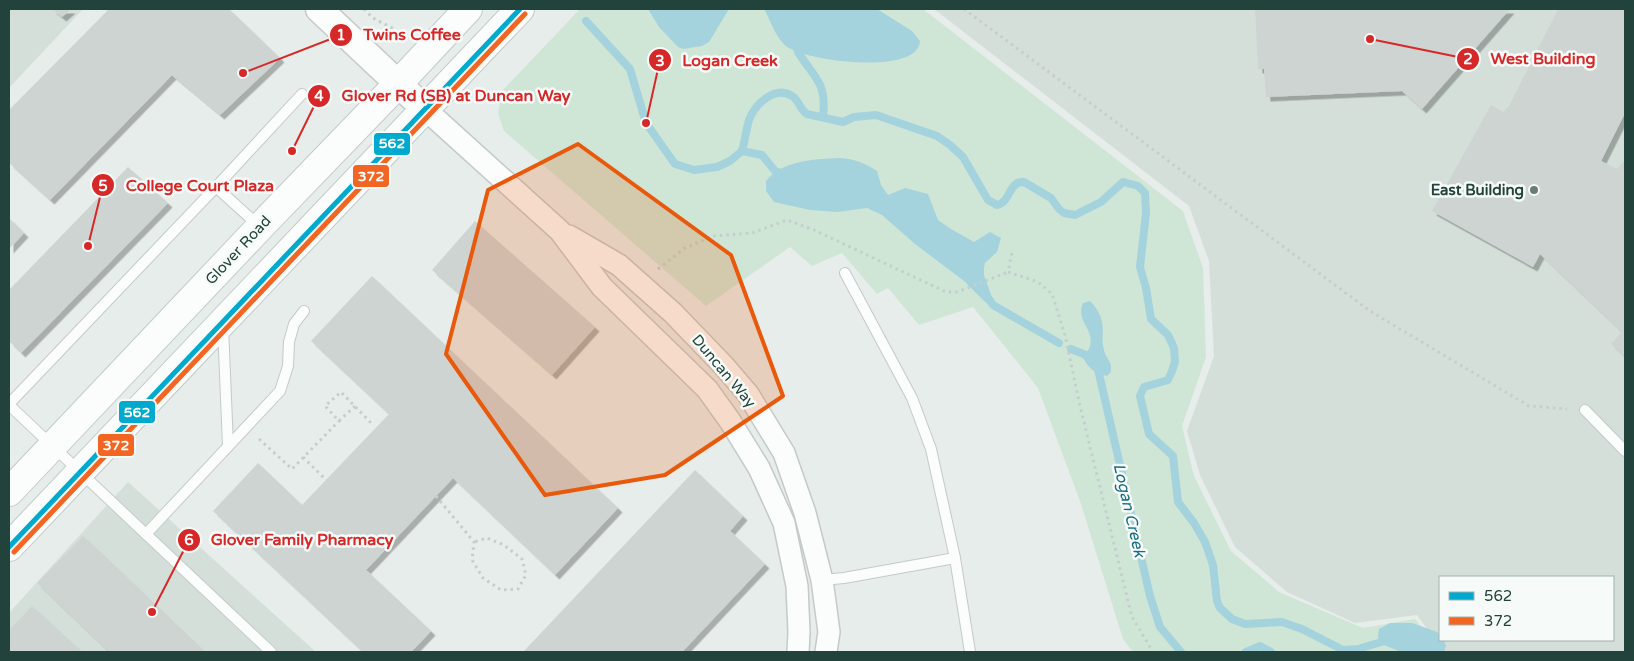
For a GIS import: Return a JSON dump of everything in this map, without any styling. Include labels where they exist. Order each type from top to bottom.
[{"type":"main road","name":"Glover Road","points":[[9,492],[468,9]]},
{"type":"main road","points":[[9,547],[520,9]]},
{"type":"street","name":"Duncan Way","points":[[319,9],[425,109],[560,231],[602,287],[707,389],[730,421],[759,468],[784,523],[797,586],[798,652]]},
{"type":"street","name":"Duncan Way","points":[[560,231],[619,265],[673,314],[724,366],[748,394],[784,453],[805,514],[822,580],[829,632],[826,652]]},
{"type":"lane","points":[[270,652],[9,405],[302,94]]},
{"type":"lane","points":[[216,187],[260,226]]},
{"type":"lane","points":[[845,273],[912,398],[931,449],[955,558],[970,652]]},
{"type":"lane","points":[[146,534],[280,391],[288,366],[289,342],[294,324],[304,311]]},
{"type":"lane","points":[[223,323],[228,446]]},
{"type":"lane","points":[[1586,410],[1625,451]]},
{"type":"lane","points":[[822,580],[955,558]]},
{"type":"path","points":[[364,9],[382,24],[394,29]]},
{"type":"path","points":[[964,9],[1370,311],[1529,406],[1586,410]]},
{"type":"path","points":[[655,272],[685,248],[713,236],[752,233],[787,220],[814,230],[946,292],[952,293],[962,290],[1008,272],[1038,282],[1052,294],[1065,335],[1080,406],[1132,617],[1153,652]]},
{"type":"path","points":[[1008,272],[1012,253]]},
{"type":"path","points":[[339,421],[325,406],[341,392],[373,425]]},
{"type":"path","points":[[247,426],[292,469],[355,406]]},
{"type":"path","points":[[303,457],[326,480]]},
{"type":"path","points":[[436,496],[474,542],[472,560],[483,578],[501,590],[518,588],[526,575],[522,559],[504,545],[487,538],[474,542]]},
{"type":"highlighted area","points":[[578,144],[731,255],[783,396],[665,475],[545,495],[446,354],[488,190]]},
{"type":"shaded area","points":[[9,9],[83,9],[9,88]]},
{"type":"shaded area","points":[[934,9],[1625,9],[1625,652],[1444,652],[1417,615],[1355,623],[1287,592],[1235,547],[1200,475],[1187,431],[1214,356],[1209,261],[1189,206]]},
{"type":"shaded area","points":[[128,482],[316,652],[9,652],[9,613]]},
{"type":"green space","points":[[580,9],[923,9],[1183,211],[1203,268],[1206,357],[1182,426],[1194,476],[1231,551],[1279,592],[1363,628],[1415,619],[1442,652],[1133,652],[1123,639],[1081,504],[1038,388],[973,307],[919,325],[888,288],[877,294],[842,253],[812,266],[790,247],[706,306],[504,131],[498,113],[503,90]]},
{"type":"water","points":[[648,9],[729,9],[709,42],[702,46],[683,49],[678,47],[659,27]]},
{"type":"water","points":[[764,9],[877,9],[912,31],[920,41],[915,52],[902,59],[883,62],[839,61],[818,57],[800,53],[784,45]]},
{"type":"water","points":[[840,158],[860,162],[877,171],[881,185],[888,195],[905,188],[928,194],[938,220],[974,242],[990,232],[1001,238],[997,252],[985,263],[984,268],[984,275],[995,306],[993,308],[964,281],[915,244],[882,215],[867,208],[837,212],[810,210],[774,202],[766,191],[766,181],[781,169],[800,162]]},
{"type":"water","points":[[1090,301],[1098,310],[1103,325],[1103,347],[1111,366],[1111,372],[1107,376],[1092,369],[1082,356],[1089,349],[1091,340],[1081,315],[1081,309],[1083,303]]},
{"type":"water","points":[[1390,623],[1412,623],[1437,632],[1439,634],[1439,641],[1444,641],[1446,646],[1444,652],[1401,652],[1379,643],[1379,629]]},
{"type":"building","points":[[52,9],[71,9],[62,17]]},
{"type":"building","points":[[109,9],[229,9],[280,58],[220,115],[172,75],[50,200],[9,163],[9,110]]},
{"type":"building","points":[[1255,9],[1510,9],[1422,109],[1402,91],[1266,97],[1264,69],[1258,69]]},
{"type":"building","name":"East Building","points":[[1558,9],[1625,9],[1625,113],[1601,161],[1617,169],[1625,160],[1625,357],[1611,344],[1622,332],[1540,254],[1533,267],[1432,211],[1491,105],[1503,112],[1509,106]]},
{"type":"building","points":[[128,167],[168,203],[21,353],[9,341],[9,290]]},
{"type":"building","points":[[9,218],[24,233],[9,249]]},
{"type":"building","points":[[475,221],[595,327],[552,375],[432,270]]},
{"type":"building","points":[[372,276],[618,508],[555,575],[453,478],[366,570],[431,631],[411,652],[363,652],[213,511],[258,463],[302,505],[389,414],[311,341]]},
{"type":"building","points":[[695,470],[743,516],[730,531],[765,564],[682,652],[523,652]]},
{"type":"building","points":[[83,536],[205,652],[109,652],[37,583]]},
{"type":"building","points":[[32,606],[82,652],[9,652],[9,630]]},
{"type":"waterway","name":"Logan Creek","points":[[586,21],[630,69],[646,123],[675,164],[694,170],[717,167],[730,161],[742,151]]},
{"type":"waterway","points":[[798,52],[821,88],[824,105],[823,117]]},
{"type":"waterway","points":[[742,151],[749,120],[756,108],[766,98],[779,93],[786,93],[792,96],[807,114],[843,122],[854,117],[876,115],[937,136],[963,157],[988,200],[997,205],[1005,200],[1015,185],[1024,182],[1051,198],[1064,213],[1075,215],[1101,202],[1123,182],[1138,186],[1145,193],[1146,213],[1140,267],[1146,288],[1151,319],[1168,335],[1174,348],[1175,362],[1168,380],[1144,387],[1140,396],[1149,434],[1173,456],[1178,502],[1194,523],[1205,542],[1213,565],[1217,601],[1220,608],[1232,619],[1245,624],[1282,622],[1302,629],[1343,650],[1358,649],[1388,640]]},
{"type":"waterway","points":[[742,151],[762,155],[775,171],[784,174]]},
{"type":"waterway","points":[[989,299],[993,305],[1059,343]]},
{"type":"waterway","points":[[1071,349],[1091,357]]},
{"type":"waterway","name":"Logan Creek","points":[[1097,365],[1150,596],[1160,627],[1181,652]]},
{"type":"waterway","name":"Logan Creek","points":[[1246,652],[1260,646],[1271,652]]},
{"type":"transit line","name":"562","points":[[9,547],[520,9]]},
{"type":"transit line","name":"372","points":[[14,552],[525,14]]},
{"type":"place","name":"West Building","points":[[1370,39]]},
{"type":"place","name":"Twins Coffee","points":[[243,73]]},
{"type":"place","name":"Logan Creek","points":[[646,123]]},
{"type":"place","name":"Glover Rd (SB) at Duncan Way","points":[[292,151]]},
{"type":"place","name":"East Building","points":[[1534,190]]},
{"type":"place","name":"College Court Plaza","points":[[88,246]]},
{"type":"place","name":"Glover Family Pharmacy","points":[[152,612]]}]
